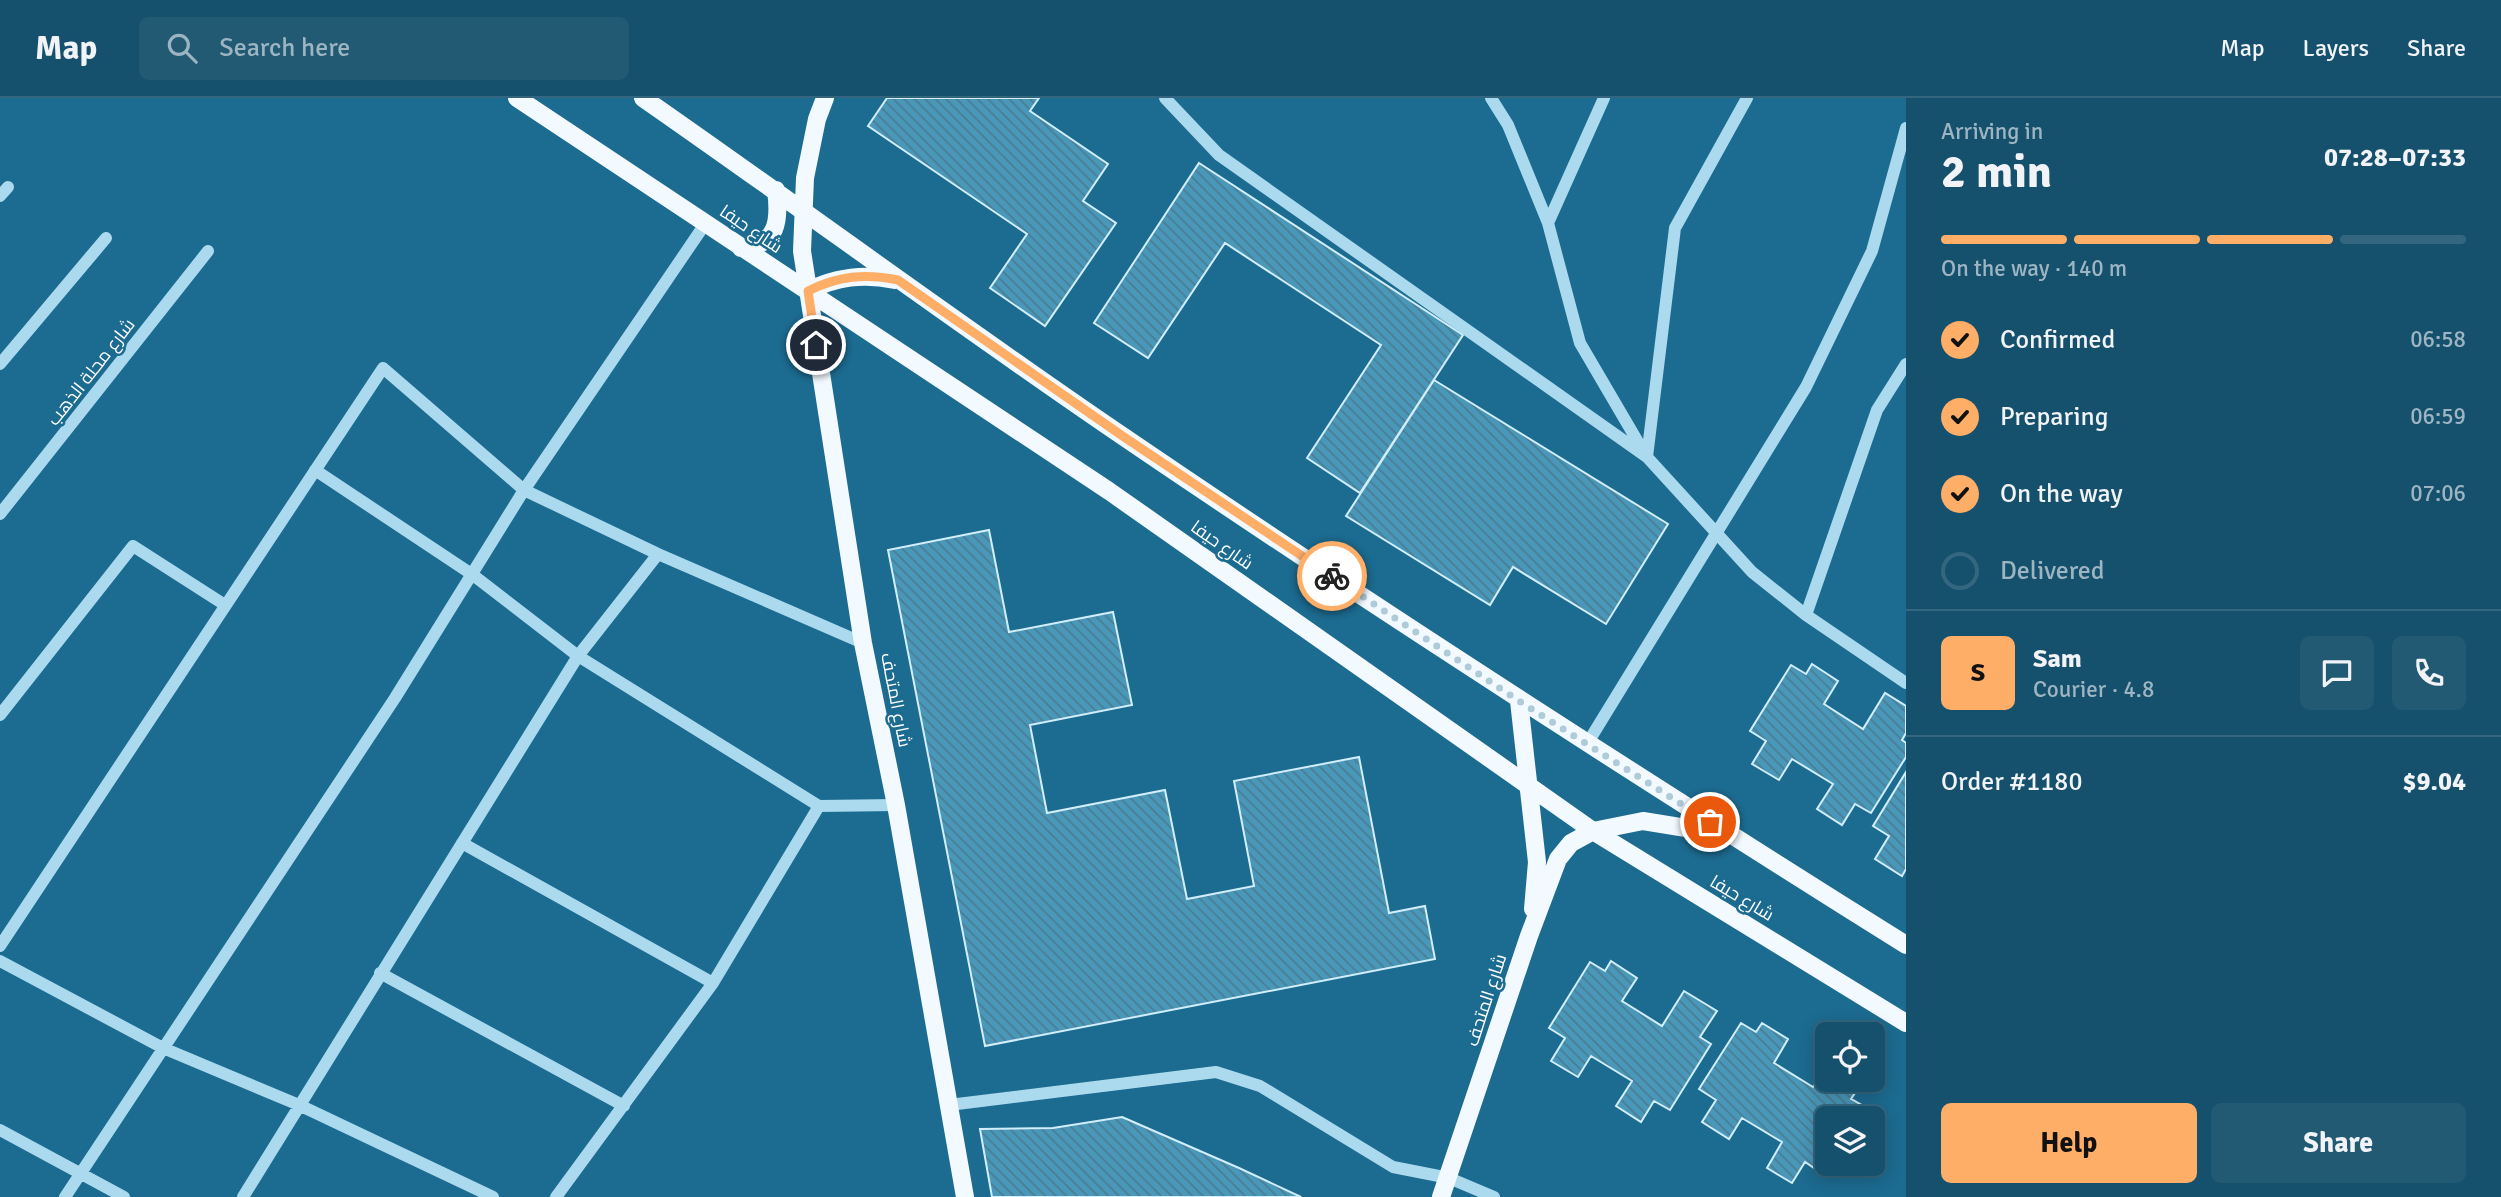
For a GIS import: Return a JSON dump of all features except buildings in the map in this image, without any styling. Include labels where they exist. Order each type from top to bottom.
[{"type":"main road","name":"شارع حيفا","points":[[517,98],[1109,491],[1593,831],[1906,1023]]},
{"type":"main road","name":"شارع حيفا","points":[[643,98],[1124,437],[1519,701],[1906,945]]},
{"type":"main road","name":"شارع المتحف","points":[[825,98],[804,178],[802,251],[863,643],[896,805],[965,1197]]},
{"type":"main road","points":[[741,248],[761,244],[772,234],[779,210],[776,190]]},
{"type":"main road","points":[[808,291],[823,283],[861,275],[898,280]]},
{"type":"main road","points":[[1519,701],[1537,862],[1529,936]]},
{"type":"main road","points":[[1593,831],[1643,821],[1731,835]]},
{"type":"main road","name":"شارع المتحف","points":[[1441,1197],[1529,936],[1558,859],[1571,843],[1593,831]]},
{"type":"street","points":[[1165,98],[1219,155],[1647,457]]},
{"type":"street","points":[[1491,98],[1508,125],[1548,223],[1580,343],[1647,457],[1752,572],[1806,615],[1906,682]]},
{"type":"street","points":[[1548,223],[1604,98]]},
{"type":"street","points":[[1647,457],[1675,228],[1747,98]]},
{"type":"street","points":[[1587,744],[1806,387],[1872,251],[1906,128]]},
{"type":"street","points":[[65,1197],[395,698],[524,490],[705,224]]},
{"type":"street","points":[[0,364],[106,238]]},
{"type":"street","name":"شارع محلة الذهب","points":[[0,514],[208,251]]},
{"type":"street","points":[[1806,615],[1877,410],[1906,364]]},
{"type":"street","points":[[0,946],[383,368],[524,490],[658,554],[863,643]]},
{"type":"street","points":[[315,470],[473,575],[578,656],[818,806],[896,805]]},
{"type":"street","points":[[0,715],[134,546],[225,606]]},
{"type":"street","points":[[243,1197],[578,656],[658,554]]},
{"type":"street","points":[[556,1197],[713,983],[818,806]]},
{"type":"street","points":[[461,843],[713,983]]},
{"type":"street","points":[[0,961],[163,1048],[299,1105],[493,1197]]},
{"type":"street","points":[[380,973],[624,1107]]},
{"type":"street","points":[[949,1105],[1216,1072],[1260,1086],[1393,1167],[1449,1178],[1494,1197]]},
{"type":"street","points":[[0,1129],[124,1197]]},
{"type":"way so far","points":[[1332,576],[1519,701],[1710,822]]},
{"type":"route","points":[[816,345],[808,291],[823,283],[861,275],[898,280],[1124,437],[1332,576]]}]
